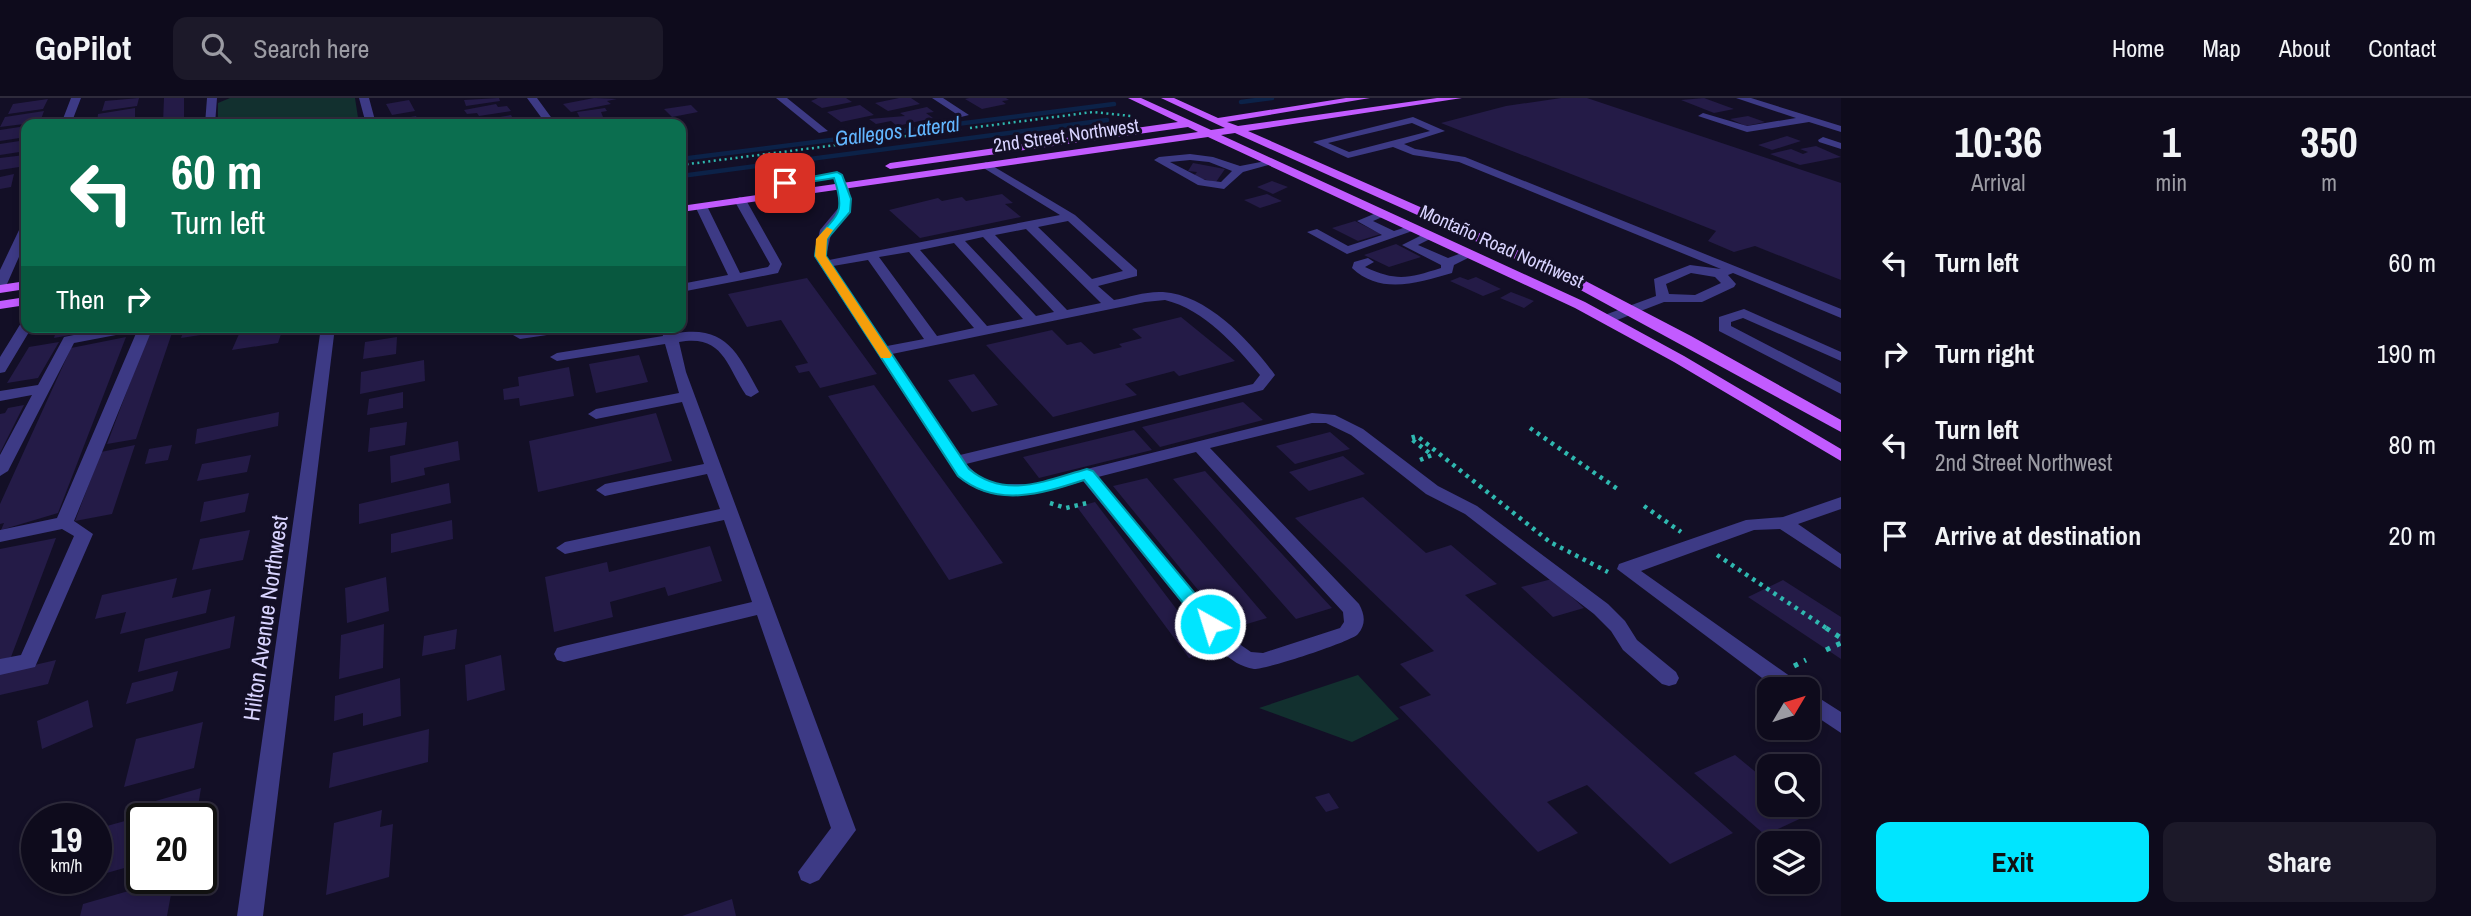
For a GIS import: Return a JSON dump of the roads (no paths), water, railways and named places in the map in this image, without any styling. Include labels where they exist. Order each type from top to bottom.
[{"type":"main road","name":"Montaño Road Northwest","points":[[1133,98],[1607,319],[1841,456]]},
{"type":"main road","name":"Montaño Road Northwest","points":[[1166,98],[1483,237],[1632,310],[1841,427]]},
{"type":"main road","name":"2nd Street Northwest","points":[[686,208],[840,180],[1365,98]]},
{"type":"main road","name":"2nd Street Northwest","points":[[686,196],[986,165],[1457,98]]},
{"type":"main road","points":[[0,286],[21,285]]},
{"type":"main road","points":[[0,305],[21,302]]},
{"type":"street","points":[[68,119],[76,98]]},
{"type":"street","points":[[210,119],[212,98]]},
{"type":"street","points":[[364,98],[370,119]]},
{"type":"street","points":[[532,98],[547,119]]},
{"type":"street","points":[[781,98],[823,131]]},
{"type":"street","points":[[937,98],[964,115]]},
{"type":"street","points":[[1741,98],[1841,129]]},
{"type":"street","points":[[1703,116],[1747,129],[1810,119]]},
{"type":"street","points":[[1394,144],[1440,131],[1413,120],[1318,142],[1348,155],[1394,144],[1413,152],[1461,159],[1841,314]]},
{"type":"street","points":[[1823,140],[1841,146]]},
{"type":"street","points":[[1239,170],[1220,160],[1189,155],[1159,160],[1202,183],[1224,186],[1239,170],[1271,163]]},
{"type":"street","points":[[986,165],[1071,217],[1132,273],[1089,284]]},
{"type":"street","points":[[840,180],[845,212],[822,239],[820,256],[956,461],[976,483],[993,490],[1039,489],[1087,474],[1312,418],[1329,418],[1344,424],[1382,449],[1432,490],[1471,510],[1601,609],[1630,645],[1669,678]]},
{"type":"street","points":[[686,287],[773,270],[776,264],[740,200]]},
{"type":"street","points":[[701,206],[736,277]]},
{"type":"street","points":[[1381,215],[1363,221],[1393,235]]},
{"type":"street","points":[[825,264],[1071,217]]},
{"type":"street","points":[[1030,226],[1111,305]]},
{"type":"street","points":[[1313,232],[1347,250],[1412,229]]},
{"type":"street","points":[[986,233],[1064,315]]},
{"type":"street","points":[[1430,236],[1408,245],[1448,263],[1470,254]]},
{"type":"street","points":[[956,238],[1033,321]]},
{"type":"street","points":[[0,286],[21,239]]},
{"type":"street","points":[[912,248],[984,331]]},
{"type":"street","points":[[871,255],[934,342]]},
{"type":"street","points":[[1368,262],[1358,265],[1358,268],[1385,283],[1395,284],[1447,270],[1448,263]]},
{"type":"street","points":[[1663,298],[1659,282],[1690,269],[1719,274],[1733,269]]},
{"type":"street","points":[[1607,319],[1663,298],[1697,299],[1729,284],[1719,274]]},
{"type":"street","points":[[884,351],[1163,296],[1191,302],[1247,351],[1268,374],[1258,387],[956,461]]},
{"type":"street","points":[[1838,385],[1724,328],[1724,320],[1744,313],[1841,356]]},
{"type":"street","points":[[0,369],[23,333]]},
{"type":"street","points":[[0,471],[69,340],[105,333]]},
{"type":"street","points":[[64,523],[143,333]]},
{"type":"street","name":"Hilton Avenue Northwest","points":[[250,916],[327,333]]},
{"type":"street","points":[[520,335],[533,333]]},
{"type":"street","points":[[670,333],[688,396],[844,830],[810,872]]},
{"type":"street","points":[[557,357],[670,333],[715,338],[724,346],[751,393]]},
{"type":"street","points":[[0,396],[43,389]]},
{"type":"street","points":[[596,414],[688,396]]},
{"type":"street","points":[[1087,474],[1228,646],[1242,657],[1253,663],[1263,661],[1347,634],[1353,628],[1356,618],[1352,609],[1199,446]]},
{"type":"street","points":[[605,491],[714,467]]},
{"type":"street","points":[[1775,677],[1618,571],[1752,524],[1784,523],[1841,503]]},
{"type":"street","points":[[565,548],[730,513]]},
{"type":"street","points":[[0,536],[64,523],[84,534],[28,661],[0,667]]},
{"type":"street","points":[[1784,523],[1841,563]]},
{"type":"street","points":[[564,654],[763,606]]},
{"type":"street","points":[[1820,708],[1841,724]]},
{"type":"waterway","points":[[1241,102],[1272,98]]},
{"type":"waterway","name":"Gallegos Lateral","points":[[686,158],[1114,104]]},
{"type":"waterway","points":[[686,175],[1107,120]]}]
